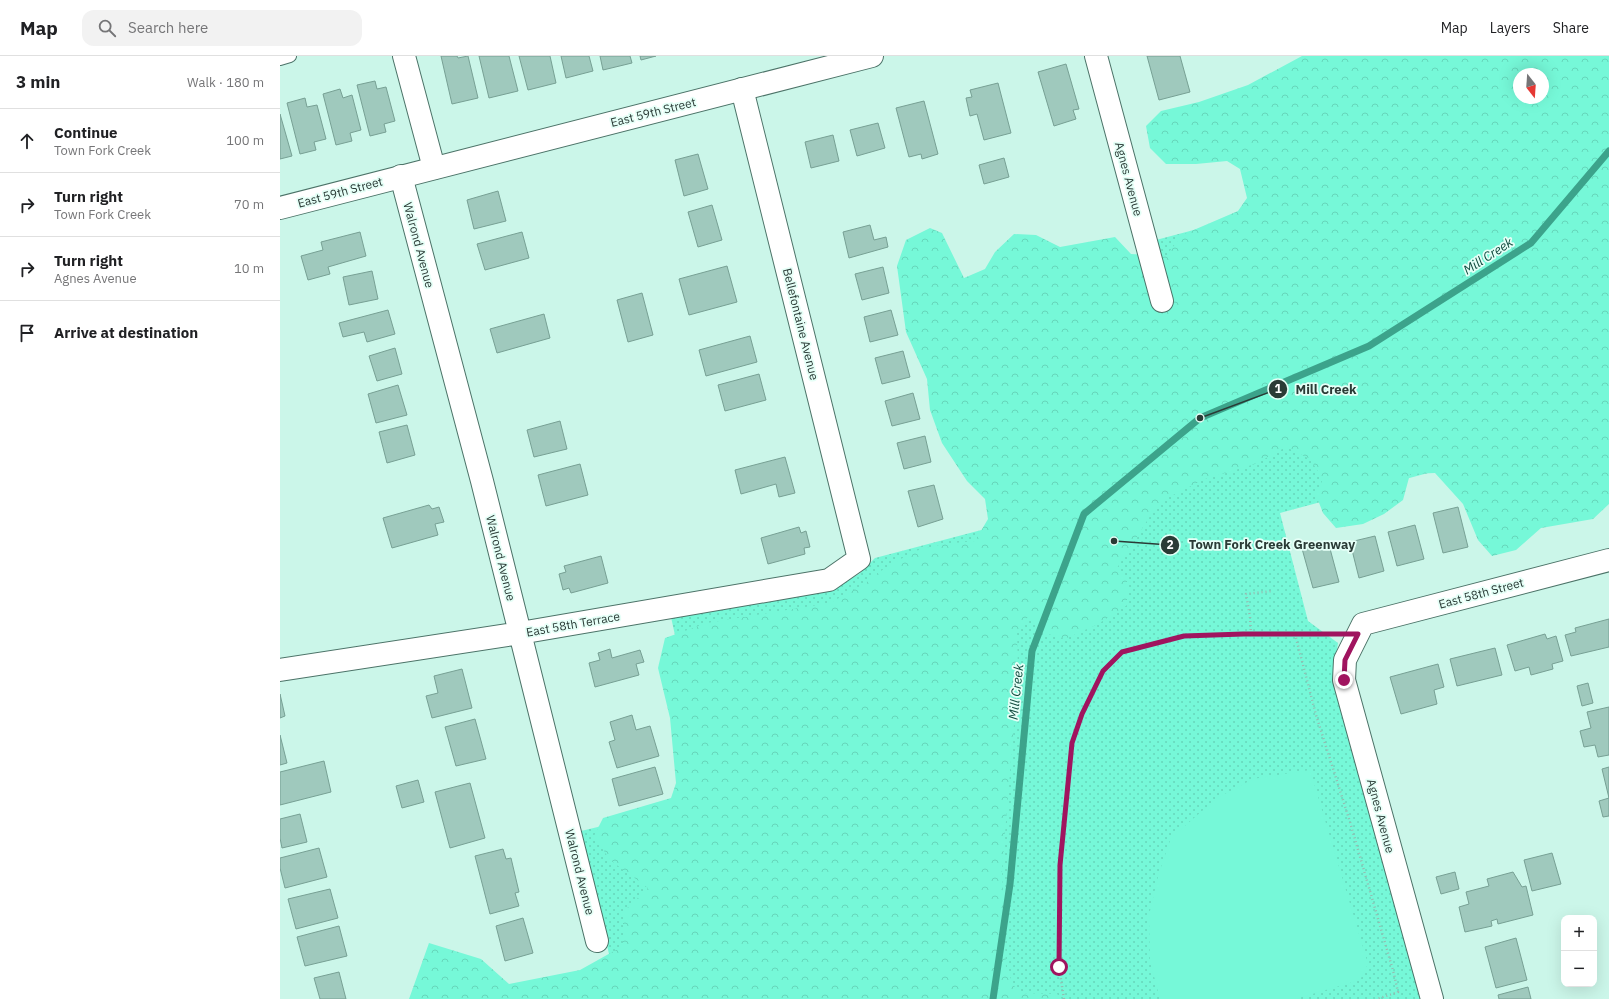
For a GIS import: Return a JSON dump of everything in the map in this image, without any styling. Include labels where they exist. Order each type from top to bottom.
[{"type":"street","points":[[404,56],[434,168]]},
{"type":"street","name":"East 59th Street","points":[[280,208],[872,56]]},
{"type":"street","name":"Agnes Avenue","points":[[1096,56],[1162,301]]},
{"type":"street","name":"Bellefontaine Avenue","points":[[742,89],[859,559]]},
{"type":"street","name":"Walrond Avenue","points":[[401,176],[482,481],[597,941]]},
{"type":"street","name":"East 58th Terrace","points":[[280,670],[520,633],[829,580],[859,559]]},
{"type":"street","name":"East 58th Street","points":[[1358,634],[1363,624],[1609,560]]},
{"type":"street","name":"Agnes Avenue","points":[[1358,634],[1345,660],[1344,680],[1432,999]]},
{"type":"lane","points":[[280,59],[290,56]]},
{"type":"path","points":[[1251,634],[1246,594],[1272,591]]},
{"type":"path","points":[[1064,999],[1059,967],[1060,865],[1072,743],[1082,714],[1103,671],[1122,652],[1184,636],[1251,634],[1358,634]]},
{"type":"path","points":[[1295,634],[1316,715],[1350,822],[1394,974],[1398,992],[1377,999]]},
{"type":"green space","points":[[1302,56],[1609,56],[1609,504],[1593,519],[1541,528],[1516,550],[1492,556],[1478,540],[1463,504],[1435,473],[1410,474],[1403,500],[1384,514],[1363,524],[1336,528],[1323,513],[1316,495],[1323,479],[1310,459],[1286,447],[1255,464],[1205,479],[1159,502],[1117,568],[1127,582],[1127,605],[1098,624],[1065,639],[1045,633],[1028,617],[1017,633],[1018,674],[1002,870],[1006,969],[1018,993],[1057,994],[1062,999],[409,999],[429,943],[481,959],[509,984],[580,970],[623,946],[623,912],[648,888],[610,860],[594,836],[603,818],[671,798],[676,783],[670,718],[658,668],[665,638],[707,623],[830,603],[864,584],[885,568],[915,551],[943,544],[975,541],[988,519],[985,499],[967,481],[942,443],[930,410],[927,379],[906,332],[897,266],[906,240],[930,228],[942,233],[964,278],[985,269],[995,252],[1014,234],[1036,235],[1060,247],[1115,237],[1131,254],[1166,256],[1182,235],[1238,211],[1247,198],[1240,169],[1227,161],[1196,164],[1166,164],[1150,148],[1146,126],[1161,111],[1199,102],[1248,85]]},
{"type":"green space","points":[[1609,56],[1609,424],[1280,513],[1308,621],[1338,643],[1333,674],[1337,697],[1421,999],[515,999],[614,976],[581,831],[711,800],[671,617],[797,597],[833,588],[859,574],[875,558],[1008,523],[1156,240],[1280,207],[1254,105],[1513,69],[1513,104],[1549,104],[1549,68],[1522,68]]},
{"type":"green space","points":[[1310,770],[1368,964],[1360,980],[1295,999],[1160,999],[1150,961],[1149,915],[1159,873],[1171,838],[1217,798],[1253,779]]},
{"type":"building","points":[[441,56],[457,56],[458,58],[468,56],[478,98],[452,104]]},
{"type":"building","points":[[479,56],[509,56],[518,91],[489,98]]},
{"type":"building","points":[[519,56],[550,56],[556,83],[528,90]]},
{"type":"building","points":[[561,56],[589,56],[593,71],[566,78]]},
{"type":"building","points":[[600,56],[630,56],[632,63],[603,70]]},
{"type":"building","points":[[640,56],[656,56],[641,60]]},
{"type":"building","points":[[1147,56],[1180,56],[1190,92],[1159,100]]},
{"type":"building","points":[[1066,64],[1079,109],[1073,110],[1076,119],[1054,126],[1038,72]]},
{"type":"building","points":[[375,81],[377,89],[386,87],[395,121],[384,124],[386,132],[370,136],[357,85]]},
{"type":"building","points":[[998,83],[1011,133],[984,140],[977,114],[970,116],[966,98],[972,97],[970,90]]},
{"type":"building","points":[[340,89],[343,98],[352,95],[361,130],[350,133],[352,141],[336,145],[323,94]]},
{"type":"building","points":[[305,98],[307,107],[317,105],[326,139],[314,142],[316,150],[300,154],[287,103]]},
{"type":"building","points":[[924,101],[938,154],[922,159],[921,154],[909,157],[896,108]]},
{"type":"building","points":[[280,114],[292,156],[280,159]]},
{"type":"building","points":[[878,123],[885,148],[857,156],[850,130]]},
{"type":"building","points":[[833,135],[839,161],[811,168],[805,142]]},
{"type":"building","points":[[698,154],[708,189],[684,196],[675,160]]},
{"type":"building","points":[[1004,158],[1009,177],[984,184],[979,165]]},
{"type":"building","points":[[498,191],[506,221],[474,229],[467,200]]},
{"type":"building","points":[[712,205],[722,240],[698,247],[688,212]]},
{"type":"building","points":[[870,225],[874,240],[886,237],[888,247],[849,258],[843,232]]},
{"type":"building","points":[[360,232],[366,256],[328,267],[330,274],[308,280],[301,256],[323,250],[321,242]]},
{"type":"building","points":[[522,232],[529,258],[485,270],[477,244]]},
{"type":"building","points":[[727,266],[737,302],[689,315],[679,279]]},
{"type":"building","points":[[883,267],[889,293],[862,300],[855,274]]},
{"type":"building","points":[[372,271],[378,299],[349,305],[343,277]]},
{"type":"building","points":[[642,293],[653,335],[628,342],[617,300]]},
{"type":"building","points":[[388,310],[395,334],[367,342],[364,332],[343,337],[339,323]]},
{"type":"building","points":[[891,310],[898,335],[870,342],[864,317]]},
{"type":"building","points":[[544,314],[550,338],[497,353],[490,329]]},
{"type":"building","points":[[750,336],[757,362],[706,376],[699,350]]},
{"type":"building","points":[[395,348],[402,374],[377,381],[369,356]]},
{"type":"building","points":[[903,351],[910,377],[882,384],[875,358]]},
{"type":"building","points":[[759,374],[766,400],[725,411],[718,385]]},
{"type":"building","points":[[398,385],[407,415],[376,423],[368,394]]},
{"type":"building","points":[[913,393],[920,419],[892,426],[885,401]]},
{"type":"building","points":[[560,421],[567,449],[534,457],[527,430]]},
{"type":"building","points":[[407,425],[415,455],[387,463],[379,432]]},
{"type":"building","points":[[925,436],[931,462],[904,469],[897,443]]},
{"type":"building","points":[[785,457],[795,493],[779,497],[776,484],[741,494],[735,470]]},
{"type":"building","points":[[580,464],[588,495],[546,506],[538,475]]},
{"type":"building","points":[[934,485],[943,519],[918,527],[908,491]]},
{"type":"building","points":[[429,505],[432,509],[439,507],[444,522],[435,524],[438,535],[392,548],[383,518]]},
{"type":"building","points":[[1458,507],[1468,547],[1443,553],[1433,513]]},
{"type":"building","points":[[1415,525],[1424,559],[1397,566],[1388,532]]},
{"type":"building","points":[[799,527],[801,533],[806,531],[810,547],[804,548],[805,554],[768,564],[761,538]]},
{"type":"building","points":[[1375,536],[1384,571],[1359,578],[1350,542]]},
{"type":"building","points":[[1313,542],[1315,549],[1329,545],[1339,582],[1313,588],[1301,545]]},
{"type":"building","points":[[601,556],[608,583],[571,593],[569,588],[563,590],[559,574],[566,572],[564,566]]},
{"type":"building","points":[[1609,619],[1609,647],[1571,656],[1565,635],[1576,632],[1575,628]]},
{"type":"building","points":[[1545,634],[1547,639],[1556,636],[1563,661],[1552,664],[1553,669],[1531,675],[1529,667],[1515,671],[1507,645]]},
{"type":"building","points":[[1495,648],[1502,675],[1457,686],[1450,659]]},
{"type":"building","points":[[610,649],[612,658],[640,650],[644,662],[636,664],[639,675],[595,687],[589,663],[600,660],[598,653]]},
{"type":"building","points":[[1438,664],[1444,687],[1434,690],[1437,704],[1401,714],[1390,677]]},
{"type":"building","points":[[462,669],[472,708],[432,718],[426,696],[438,693],[434,676]]},
{"type":"building","points":[[1588,683],[1593,703],[1582,706],[1577,686]]},
{"type":"building","points":[[280,694],[285,716],[280,718]]},
{"type":"building","points":[[1609,707],[1609,755],[1598,757],[1595,745],[1584,747],[1580,731],[1591,728],[1587,712]]},
{"type":"building","points":[[632,715],[636,730],[650,726],[659,756],[617,768],[609,742],[615,740],[610,722]]},
{"type":"building","points":[[475,719],[486,759],[456,766],[445,727]]},
{"type":"building","points":[[280,735],[287,763],[280,765]]},
{"type":"building","points":[[324,761],[331,792],[280,805],[280,772]]},
{"type":"building","points":[[655,767],[663,794],[619,806],[612,779]]},
{"type":"building","points":[[1609,767],[1609,798],[1602,769]]},
{"type":"building","points":[[418,780],[424,802],[402,808],[396,786]]},
{"type":"building","points":[[470,783],[485,838],[450,848],[435,792]]},
{"type":"building","points":[[1609,798],[1609,816],[1603,817],[1599,801]]},
{"type":"building","points":[[300,814],[307,842],[282,848],[280,838],[280,819]]},
{"type":"building","points":[[319,848],[327,877],[285,888],[280,868],[280,858]]},
{"type":"building","points":[[503,849],[506,859],[511,858],[519,892],[515,893],[519,906],[490,914],[475,856]]},
{"type":"building","points":[[1552,853],[1561,884],[1532,891],[1524,860]]},
{"type":"building","points":[[1455,872],[1459,889],[1441,894],[1436,877]]},
{"type":"building","points":[[1513,872],[1522,887],[1526,886],[1533,915],[1498,924],[1497,919],[1491,921],[1492,926],[1465,932],[1459,907],[1469,904],[1466,892],[1489,886],[1487,879]]},
{"type":"building","points":[[330,889],[338,918],[296,929],[288,899]]},
{"type":"building","points":[[523,918],[533,953],[505,961],[496,926]]},
{"type":"building","points":[[339,926],[347,956],[305,966],[297,937]]},
{"type":"building","points":[[1516,938],[1527,980],[1496,988],[1485,947]]},
{"type":"building","points":[[339,972],[346,999],[320,999],[314,978]]},
{"type":"building","points":[[1528,987],[1531,999],[1499,999],[1498,995]]},
{"type":"waterway","name":"Mill Creek","points":[[993,999],[1010,884],[1032,651],[1084,514],[1200,418],[1369,346],[1531,243],[1609,151]]},
{"type":"place","name":"Mill Creek","points":[[1200,418]]},
{"type":"place","name":"Town Fork Creek Greenway","points":[[1114,541]]},
{"type":"route","points":[[1059,967],[1060,865],[1072,743],[1082,714],[1103,671],[1122,652],[1184,636],[1243,634],[1358,634],[1345,660],[1344,680]]}]
